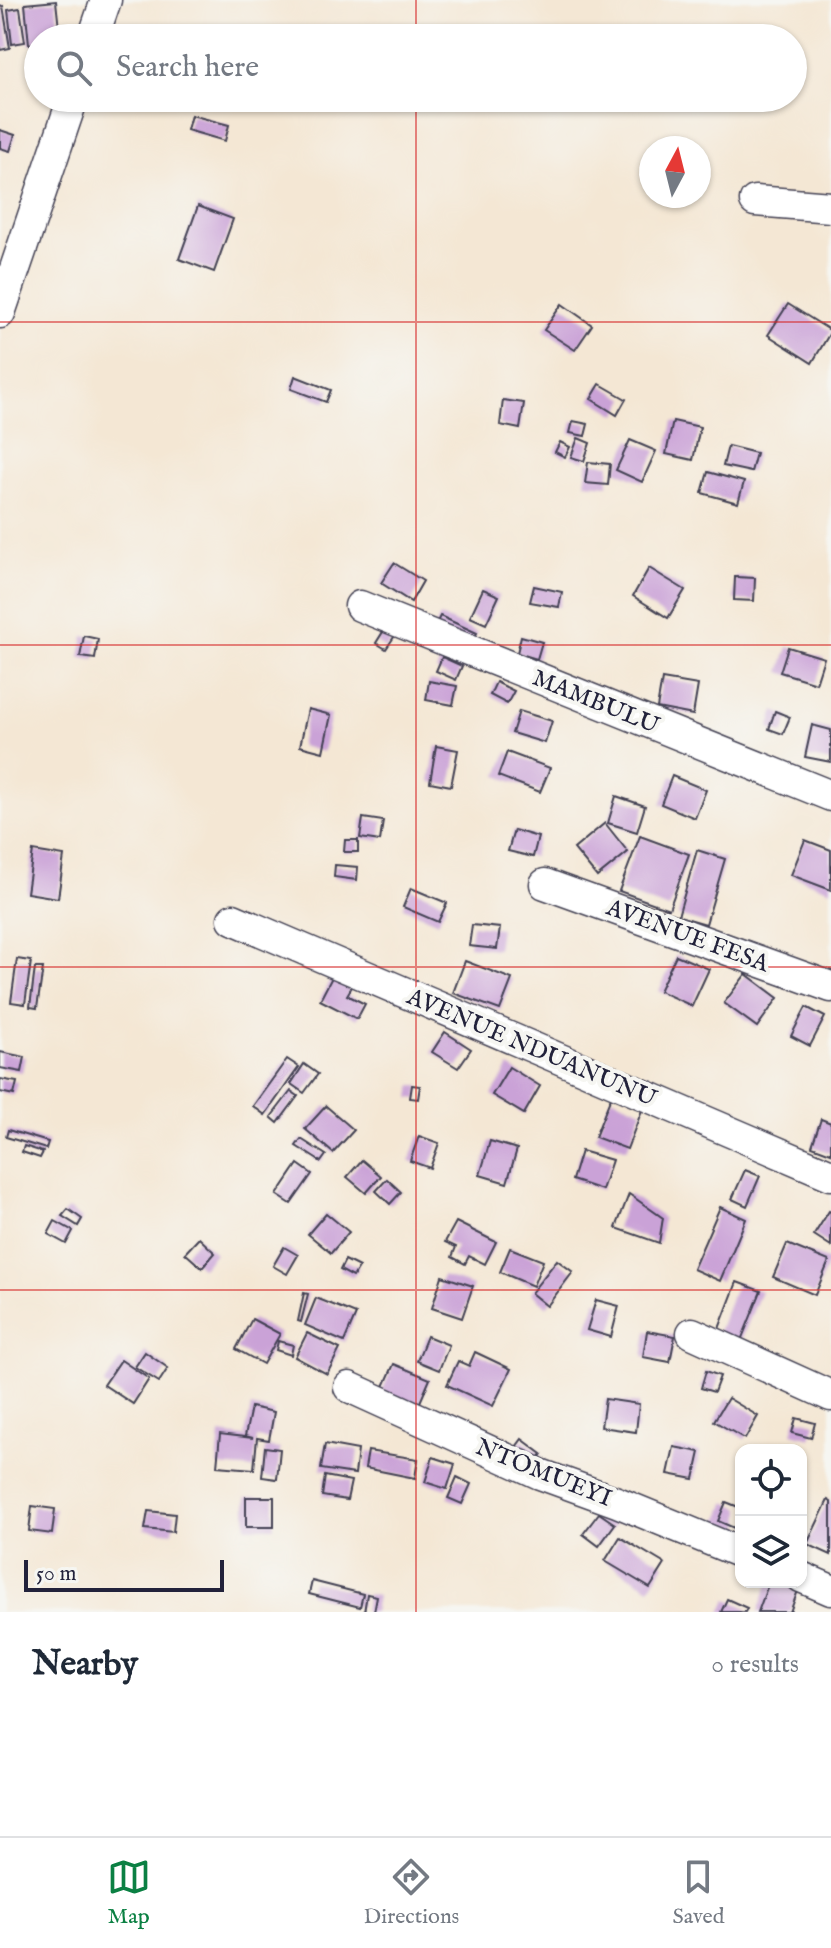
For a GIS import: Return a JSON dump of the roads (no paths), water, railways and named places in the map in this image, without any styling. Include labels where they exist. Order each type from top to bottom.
[{"type":"street","points":[[98,24],[106,0]]},
{"type":"street","points":[[0,313],[68,112]]},
{"type":"street","points":[[755,201],[831,207]]},
{"type":"street","name":"MAMBULU","points":[[360,606],[831,796]]},
{"type":"street","name":"AVENUE FESA","points":[[545,884],[831,987]]},
{"type":"street","name":"AVENUE NDUANUNU","points":[[233,919],[831,1175]]},
{"type":"street","points":[[692,1333],[831,1396]]},
{"type":"street","name":"NTOMUEYI","points":[[349,1387],[540,1474],[735,1551]]},
{"type":"street","points":[[807,1580],[831,1590]]}]
